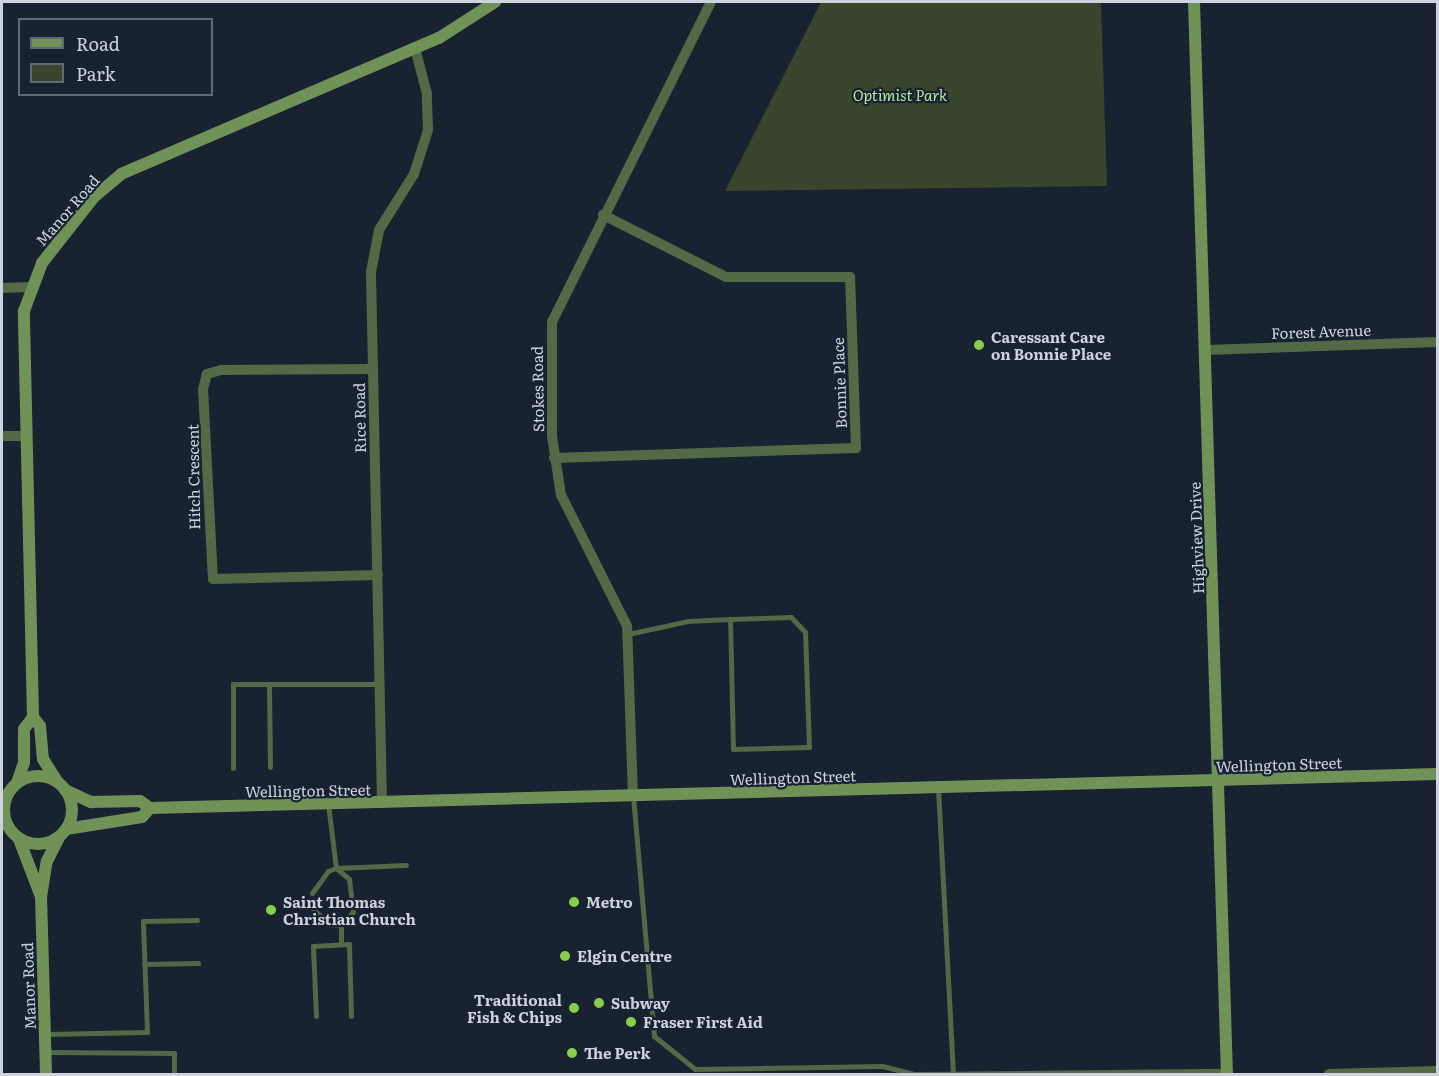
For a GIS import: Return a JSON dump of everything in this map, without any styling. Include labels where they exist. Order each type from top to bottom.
[{"type":"street","name":"Manor Road","points":[[9,790],[24,763],[24,729],[33,717],[24,311],[30,287],[58,241],[121,174],[415,48],[462,26],[495,2]]},
{"type":"street","name":"Stokes Road","points":[[633,796],[628,634],[620,607],[561,495],[554,458],[552,322],[603,215],[711,2]]},
{"type":"street","name":"Highview Drive","points":[[1194,2],[1227,1073]]},
{"type":"street","name":"Rice Road","points":[[382,803],[373,369],[373,251],[386,214],[414,174],[428,130],[427,94],[415,48]]},
{"type":"street","name":"Bonnie Place","points":[[554,458],[856,448],[850,277],[726,277],[603,215]]},
{"type":"street","points":[[2,288],[30,287]]},
{"type":"street","name":"Forest Avenue","points":[[1206,350],[1437,342]]},
{"type":"street","name":"Hitch Crescent","points":[[373,369],[221,370],[207,374],[203,389],[207,562],[213,579],[378,575]]},
{"type":"street","points":[[2,436],[27,436]]},
{"type":"street","points":[[33,717],[40,726],[43,759],[62,786],[72,810],[63,833],[40,844],[11,832],[4,811],[9,790],[38,776],[62,786]]},
{"type":"street","name":"Wellington Street","points":[[62,786],[92,802],[140,801],[150,808],[1437,774]]},
{"type":"street","name":"Wellington Street","points":[[63,833],[142,817],[150,808]]},
{"type":"street","name":"Manor Road","points":[[11,832],[41,897]]},
{"type":"street","name":"Manor Road","points":[[46,1074],[41,897],[47,861],[63,833]]},
{"type":"street","points":[[1329,1074],[1437,1071]]},
{"type":"lane","points":[[628,634],[688,621],[730,619],[791,617],[805,632],[809,747],[733,749],[730,619]]},
{"type":"lane","points":[[233,768],[233,684],[380,684]]},
{"type":"lane","points":[[269,684],[270,767]]},
{"type":"lane","points":[[938,788],[953,1074]]},
{"type":"lane","points":[[633,796],[654,1036],[694,1069],[882,1066],[915,1074],[1227,1073]]},
{"type":"lane","points":[[328,804],[336,868],[353,889],[353,912],[341,925],[341,944]]},
{"type":"lane","points":[[312,893],[320,875],[336,868],[406,865]]},
{"type":"lane","points":[[312,908],[329,924],[341,925]]},
{"type":"lane","points":[[45,1034],[147,1032],[143,921],[197,920]]},
{"type":"lane","points":[[316,1016],[313,946],[341,944],[349,944],[351,1016]]},
{"type":"lane","points":[[144,964],[198,963]]},
{"type":"lane","points":[[45,1052],[174,1053],[174,1074]]},
{"type":"green space","name":"Optimist Park","points":[[821,2],[1101,2],[1107,186],[725,191]]},
{"type":"place","name":"Caressant Care on Bonnie Place","points":[[979,345]]},
{"type":"place","name":"Metro","points":[[574,902]]},
{"type":"place","name":"Saint Thomas Christian Church","points":[[271,910]]},
{"type":"place","name":"Elgin Centre","points":[[565,956]]},
{"type":"place","name":"Subway","points":[[599,1003]]},
{"type":"place","name":"Traditional Fish & Chips","points":[[574,1008]]},
{"type":"place","name":"Fraser First Aid","points":[[631,1022]]},
{"type":"place","name":"The Perk","points":[[572,1053]]}]
